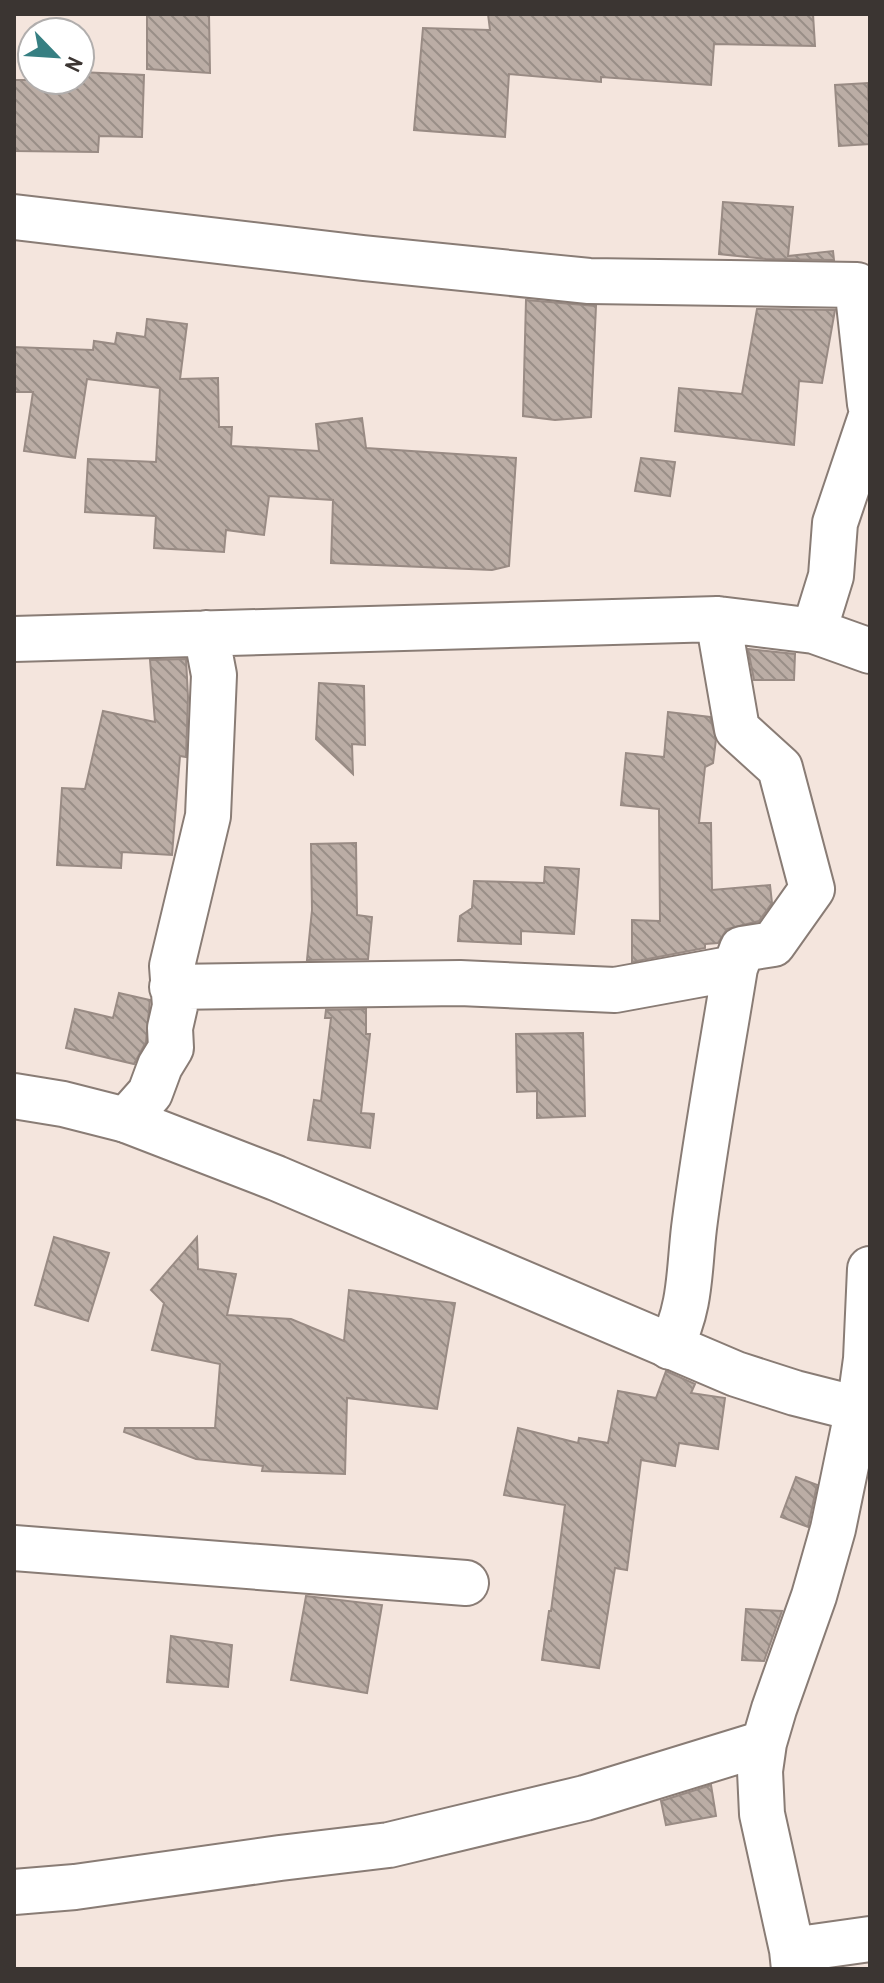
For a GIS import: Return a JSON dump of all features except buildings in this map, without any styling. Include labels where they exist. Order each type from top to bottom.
[{"type":"street","points":[[14,217],[589,281],[857,285],[870,404]]},
{"type":"street","points":[[814,631],[831,576],[835,523],[870,419]]},
{"type":"street","points":[[670,1347],[680,1328],[688,1299],[694,1229],[735,968],[742,949],[773,944],[812,889],[780,768],[737,729],[718,619]]},
{"type":"street","points":[[14,639],[718,619],[814,631],[870,651]]},
{"type":"street","points":[[126,1120],[150,1093],[171,1048],[170,1028],[175,1006],[172,966],[208,816],[214,675],[206,633]]},
{"type":"street","points":[[172,987],[460,983],[615,990],[735,968]]},
{"type":"street","points":[[14,1096],[63,1104],[126,1120],[276,1178],[736,1374],[863,1410]]},
{"type":"street","points":[[870,1269],[863,1410],[818,1583],[764,1743],[760,1771],[762,1814],[793,1960],[870,1939]]},
{"type":"street","points":[[14,1548],[466,1583]]},
{"type":"street","points":[[14,1892],[75,1887],[389,1845],[585,1798],[764,1743]]}]
